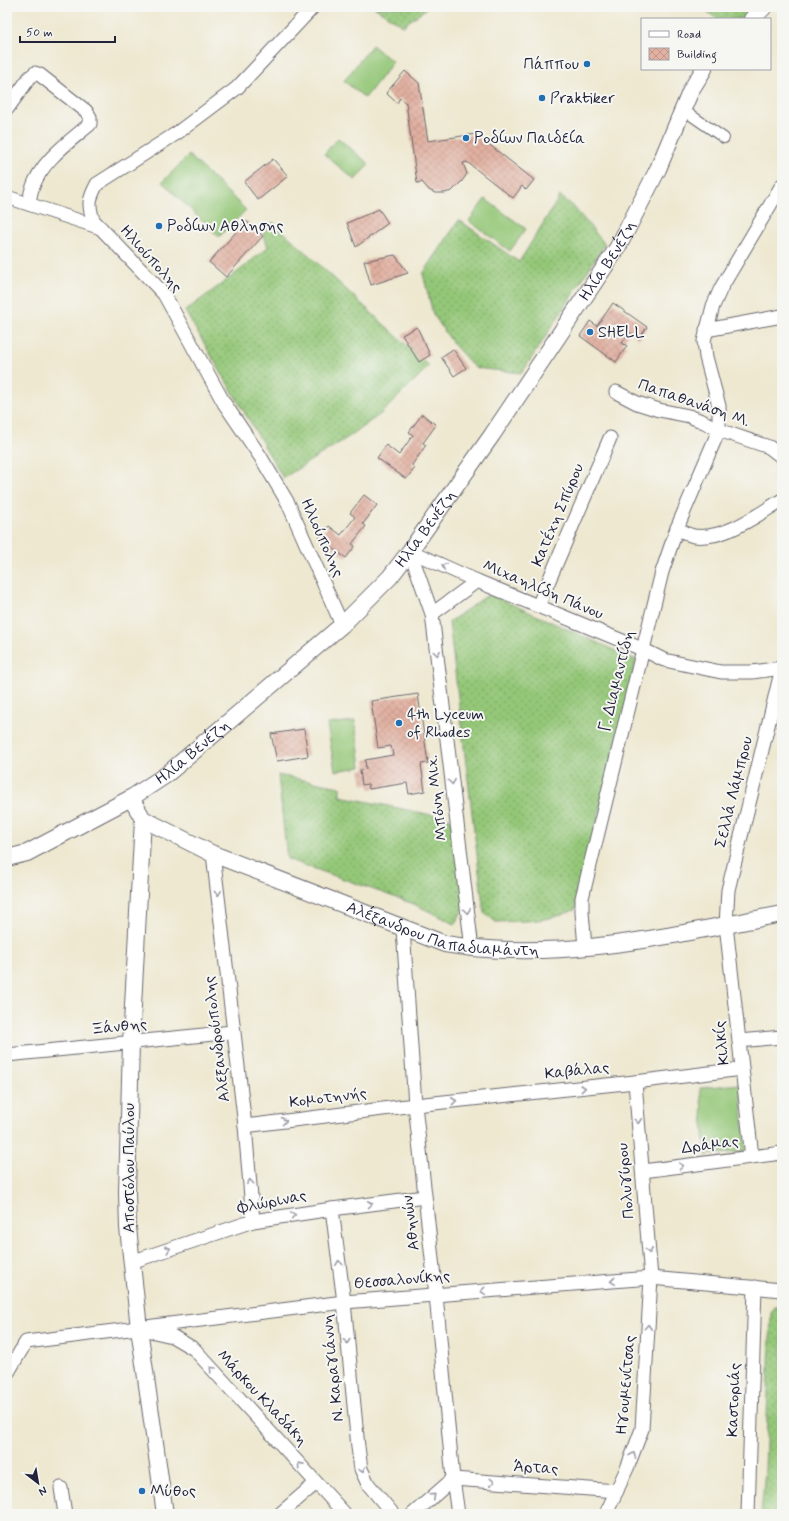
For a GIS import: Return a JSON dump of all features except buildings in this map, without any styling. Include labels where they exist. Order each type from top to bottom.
[{"type":"street","name":"Ηλιούπολης","points":[[313,7],[237,88],[178,133],[97,184],[91,196],[90,210],[93,220],[164,294],[224,403],[260,456],[288,503],[342,625]]},
{"type":"street","points":[[753,18],[764,7]]},
{"type":"street","name":"Ηλία Βενέζη","points":[[7,857],[27,853],[131,798],[166,775],[342,625],[390,577],[492,435],[618,247],[658,169],[691,90],[703,70]]},
{"type":"street","points":[[7,109],[30,77],[35,73],[40,75],[80,106],[90,117],[90,124],[52,157],[41,171],[32,188],[29,204]]},
{"type":"street","points":[[682,109],[724,138]]},
{"type":"street","points":[[719,430],[719,406],[706,357],[704,341],[706,330],[713,306],[721,288],[782,185]]},
{"type":"street","points":[[7,197],[101,228]]},
{"type":"street","points":[[706,330],[782,316]]},
{"type":"street","name":"Παπαθανάση Μ.","points":[[616,392],[637,403],[699,420],[719,430],[769,447],[782,457]]},
{"type":"street","name":"Γ. Διαμαντίδη","points":[[585,947],[582,898],[642,649],[662,572],[677,528],[719,430]]},
{"type":"street","name":"Κατέχη Σπύρου","points":[[538,606],[610,438]]},
{"type":"street","points":[[677,528],[692,536],[707,536],[732,529],[746,523],[782,500]]},
{"type":"street","name":"Μιχαηλίδη Πάνου","points":[[410,551],[477,581],[642,649],[664,660],[721,672],[752,672],[782,668]]},
{"type":"street","name":"Μπόνη Μιχ.","points":[[410,551],[432,614],[472,949]]},
{"type":"street","points":[[432,614],[477,581]]},
{"type":"street","name":"Σελλά Λάμπρου","points":[[726,924],[728,890],[782,668]]},
{"type":"street","points":[[131,798],[143,819]]},
{"type":"street","name":"Αλέξανδρου Παπαδιαμάντη","points":[[143,819],[213,854],[445,944],[472,949],[521,951],[585,947],[636,941],[782,914]]},
{"type":"street","name":"Αποστόλου Παύλου","points":[[143,819],[131,1043],[127,1192],[128,1228],[139,1328],[165,1514]]},
{"type":"street","name":"Αλεξανδρούπολης","points":[[213,854],[245,1126],[253,1221]]},
{"type":"street","name":"Κιλκίς","points":[[726,924],[752,1157]]},
{"type":"street","name":"Αθηνών","points":[[403,928],[415,1105],[436,1295],[453,1479],[458,1514]]},
{"type":"street","name":"Ξάνθης","points":[[7,1055],[233,1032]]},
{"type":"street","points":[[739,1041],[782,1037]]},
{"type":"street","name":"Καβάλας","points":[[415,1105],[635,1082],[742,1069]]},
{"type":"street","name":"Πολυγύρου","points":[[635,1082],[652,1278]]},
{"type":"street","name":"Κομοτηνής","points":[[245,1126],[415,1105]]},
{"type":"street","name":"Δράμας","points":[[642,1171],[782,1153]]},
{"type":"street","name":"Φλώρινας","points":[[131,1262],[253,1221],[425,1197]]},
{"type":"street","name":"Ν. Καραγιάννη","points":[[332,1209],[344,1302],[361,1469],[368,1484],[393,1514]]},
{"type":"street","name":"Θεσσαλονίκης","points":[[7,1374],[26,1342],[344,1302],[652,1278],[782,1290]]},
{"type":"street","name":"Ηγουμενίτσας","points":[[606,1514],[642,1429],[652,1278]]},
{"type":"street","name":"Καστοριάς","points":[[748,1514],[755,1287]]},
{"type":"street","name":"Μάρκου Κλαδάκη","points":[[139,1328],[172,1336],[194,1349],[345,1514]]},
{"type":"street","points":[[413,1514],[453,1479]]},
{"type":"street","name":"Άρτας","points":[[453,1479],[617,1491]]},
{"type":"street","points":[[280,1514],[316,1484]]},
{"type":"street","points":[[61,1488],[65,1514]]},
{"type":"green space","points":[[374,7],[428,7],[403,26]]},
{"type":"green space","points":[[701,7],[755,7],[744,18],[716,18]]},
{"type":"green space","points":[[372,45],[393,62],[365,98],[344,81]]},
{"type":"green space","points":[[338,138],[369,164],[355,180],[324,154]]},
{"type":"green space","points":[[189,155],[246,210],[219,237],[162,182]]},
{"type":"green space","points":[[560,196],[572,205],[605,244],[522,373],[475,368],[454,345],[433,314],[423,274],[459,220],[519,262]]},
{"type":"green space","points":[[485,199],[526,229],[510,251],[469,221]]},
{"type":"green space","points":[[273,222],[429,366],[382,413],[347,438],[283,478],[185,311],[239,271],[268,247],[263,233]]},
{"type":"green space","points":[[489,594],[636,660],[576,909],[547,919],[496,922],[484,913],[449,622]]},
{"type":"green space","points":[[355,721],[361,767],[335,771],[327,724]]},
{"type":"green space","points":[[278,775],[340,787],[340,796],[451,819],[465,906],[455,924],[414,904],[287,859]]},
{"type":"green space","points":[[740,1084],[746,1151],[706,1155],[700,1088]]},
{"type":"green space","points":[[775,1307],[782,1307],[782,1514],[761,1514],[765,1469],[771,1313]]},
{"type":"place","name":"Πάππου","points":[[587,64]]},
{"type":"place","name":"Praktiker","points":[[542,98]]},
{"type":"place","name":"Ροδίων Παιδεία","points":[[466,138]]},
{"type":"place","name":"Ροδίων Αθλησης","points":[[159,226]]},
{"type":"place","name":"SHELL","points":[[590,332]]},
{"type":"place","name":"4th Lyceum of Rhodes","points":[[399,723]]},
{"type":"place","name":"Μύθος","points":[[142,1491]]}]
